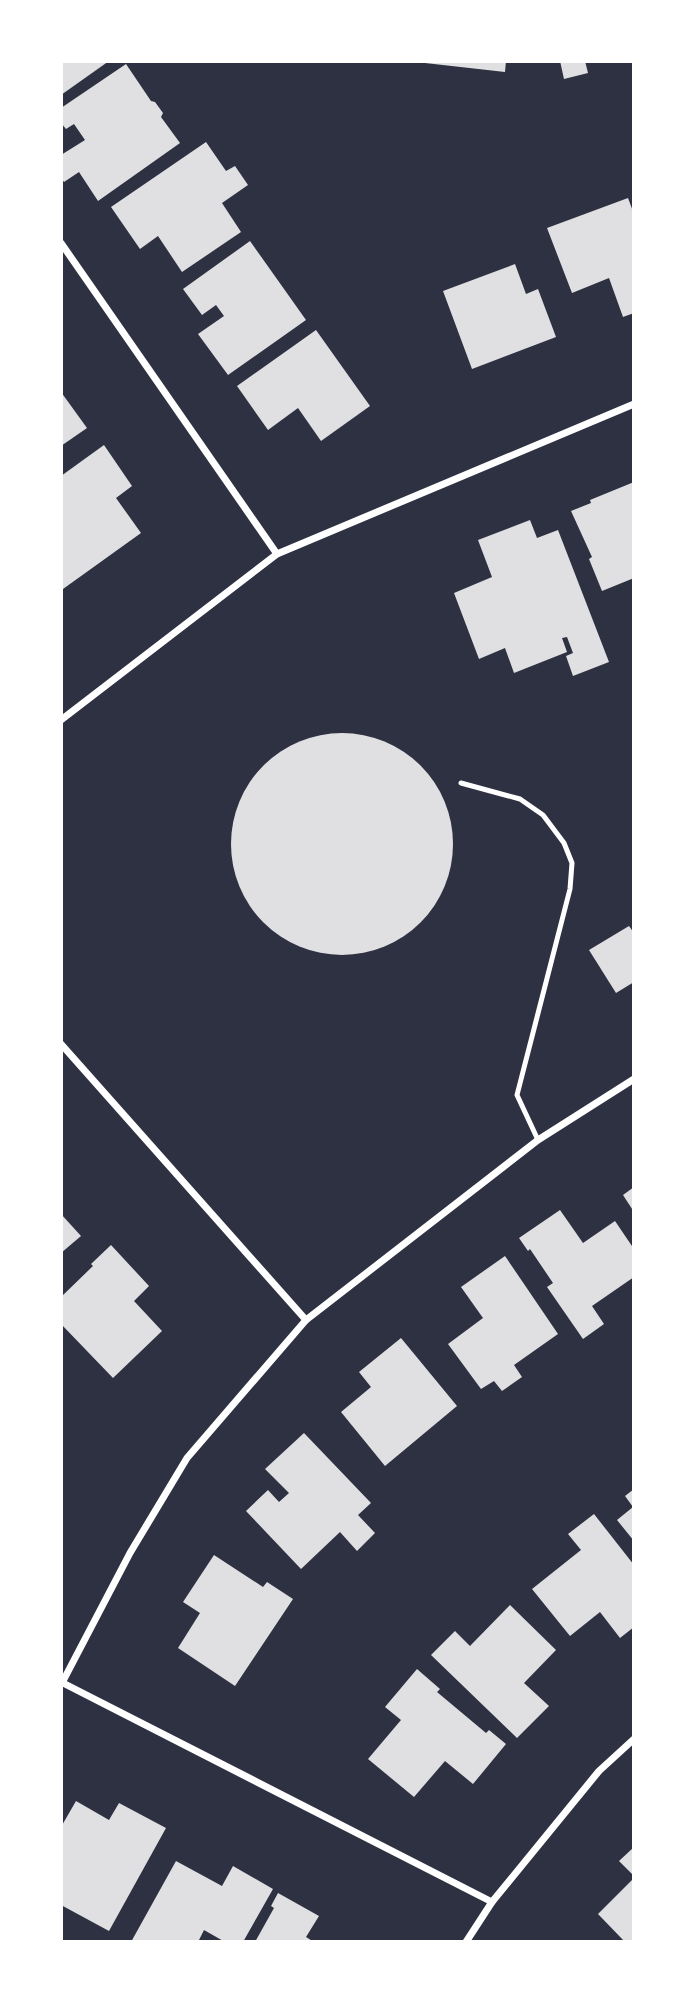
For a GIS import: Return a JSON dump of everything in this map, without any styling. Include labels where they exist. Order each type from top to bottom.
[{"type":"street","points":[[61,243],[277,554]]},
{"type":"street","points":[[61,720],[277,554],[634,404]]},
{"type":"street","points":[[61,1044],[306,1320]]},
{"type":"street","points":[[492,1902],[62,1683],[130,1553],[187,1458],[306,1320],[538,1140],[634,1079]]},
{"type":"street","points":[[466,1942],[492,1902],[599,1771],[634,1739]]},
{"type":"lane","points":[[461,783],[520,799],[543,815],[564,844],[572,863],[570,889],[517,1095],[538,1140]]},
{"type":"building","points":[[61,61],[109,61],[61,95]]},
{"type":"building","points":[[425,61],[506,61],[505,72]]},
{"type":"building","points":[[560,61],[585,61],[588,73],[564,79]]},
{"type":"building","points":[[126,64],[151,101],[155,102],[163,113],[161,117],[180,143],[98,201],[79,172],[64,182],[61,178],[61,155],[85,140],[74,124],[66,129],[61,123],[61,108]]},
{"type":"building","points":[[206,142],[226,171],[235,166],[248,185],[222,203],[241,232],[182,272],[158,236],[140,249],[111,207]]},
{"type":"building","points":[[628,198],[634,214],[634,313],[623,317],[609,278],[572,293],[547,228]]},
{"type":"building","points":[[250,241],[306,320],[228,375],[198,334],[224,316],[216,305],[202,315],[183,289]]},
{"type":"building","points":[[515,264],[526,294],[538,289],[556,337],[472,369],[443,291]]},
{"type":"building","points":[[316,330],[370,406],[321,441],[298,408],[268,430],[237,386]]},
{"type":"building","points":[[61,392],[87,428],[61,446]]},
{"type":"building","points":[[104,445],[132,486],[116,498],[141,533],[63,589],[61,476]]},
{"type":"building","points":[[634,482],[634,578],[602,591],[589,559],[592,557],[571,511]]},
{"type":"building","points":[[530,520],[537,538],[558,530],[609,662],[573,676],[566,656],[573,653],[567,637],[562,638],[567,652],[514,673],[505,648],[479,659],[454,593],[492,577],[478,540]]},
{"type":"building","points":[[331,733],[353,733],[385,741],[421,765],[445,801],[453,844],[445,887],[421,923],[385,947],[353,955],[331,955],[299,947],[271,930],[256,915],[239,887],[231,855],[231,833],[239,801],[256,773],[271,758],[299,741]]},
{"type":"building","points":[[629,926],[634,933],[634,982],[616,993],[589,950]]},
{"type":"building","points":[[634,1187],[634,1212],[623,1195]]},
{"type":"building","points":[[560,1210],[583,1243],[615,1221],[634,1249],[634,1277],[592,1306],[604,1324],[583,1339],[547,1287],[553,1283],[530,1249],[528,1251],[519,1238]]},
{"type":"building","points":[[61,1214],[81,1236],[61,1253]]},
{"type":"building","points":[[111,1245],[149,1286],[134,1301],[162,1331],[113,1378],[61,1324],[61,1297]]},
{"type":"building","points":[[505,1256],[558,1334],[514,1365],[522,1377],[502,1391],[494,1381],[481,1389],[448,1344],[483,1318],[461,1287]]},
{"type":"building","points":[[401,1338],[457,1406],[385,1466],[341,1412],[371,1387],[359,1372]]},
{"type":"building","points":[[304,1433],[371,1503],[358,1515],[375,1533],[357,1551],[340,1532],[301,1569],[246,1511],[268,1490],[279,1502],[289,1493],[265,1469]]},
{"type":"building","points":[[634,1489],[634,1541],[617,1520],[633,1507],[625,1496]]},
{"type":"building","points":[[594,1514],[634,1565],[634,1627],[620,1638],[600,1612],[570,1636],[532,1589],[581,1550],[568,1534]]},
{"type":"building","points":[[214,1555],[263,1587],[267,1582],[293,1599],[235,1686],[178,1648],[200,1613],[183,1602]]},
{"type":"building","points":[[510,1605],[556,1650],[524,1683],[549,1706],[517,1738],[431,1655],[455,1631],[470,1646]]},
{"type":"building","points":[[417,1669],[440,1689],[437,1692],[486,1733],[489,1730],[506,1744],[473,1784],[445,1761],[414,1797],[368,1759],[401,1720],[385,1707]]},
{"type":"building","points":[[76,1801],[109,1820],[119,1803],[166,1828],[109,1931],[61,1905],[61,1827]]},
{"type":"building","points":[[634,1847],[634,1876],[619,1861]]},
{"type":"building","points":[[176,1861],[222,1886],[233,1866],[273,1889],[243,1942],[225,1942],[204,1930],[198,1942],[131,1942]]},
{"type":"building","points":[[634,1878],[634,1942],[625,1942],[598,1914]]},
{"type":"building","points":[[278,1893],[319,1916],[306,1937],[314,1942],[255,1942],[274,1908],[271,1906]]}]
